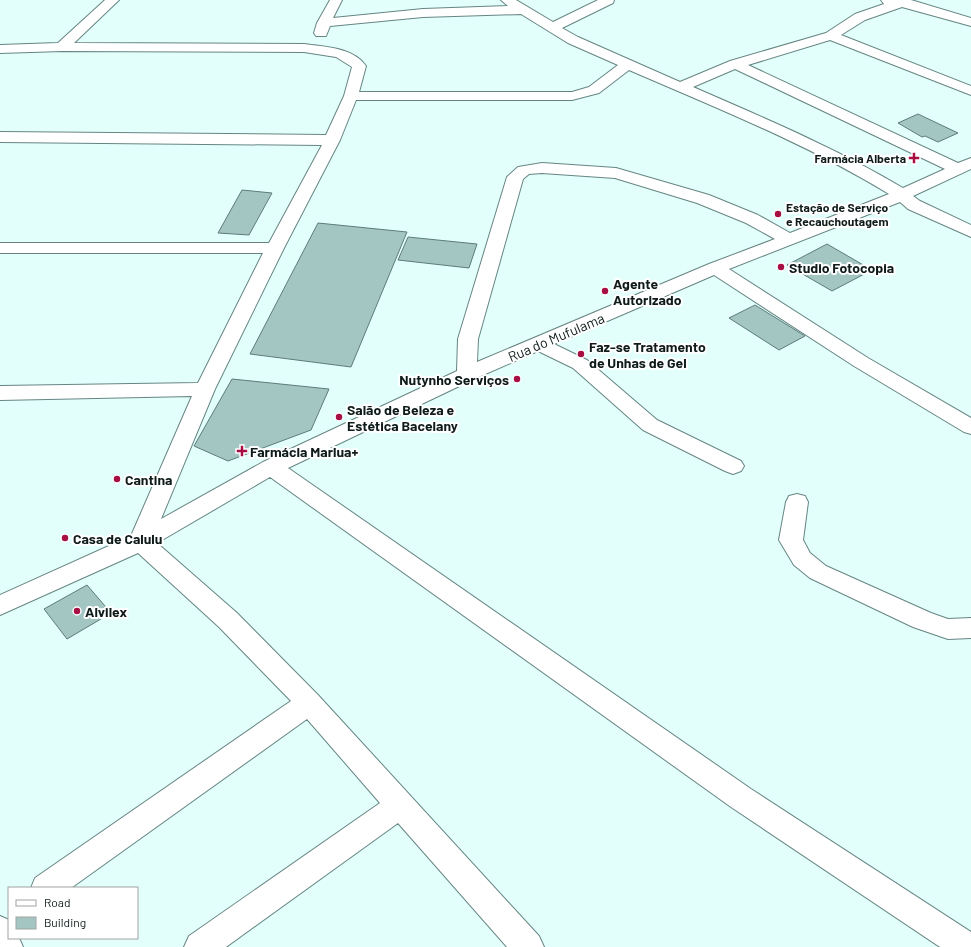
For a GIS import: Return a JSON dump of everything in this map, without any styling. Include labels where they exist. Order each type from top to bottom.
[{"type":"street","points":[[62,47],[113,0]]},
{"type":"street","points":[[317,50],[324,23],[336,0]]},
{"type":"street","points":[[507,0],[550,28],[597,51],[781,131],[874,178],[902,195],[914,205],[971,232]]},
{"type":"street","points":[[550,28],[608,0]]},
{"type":"street","points":[[882,0],[918,6],[971,22]]},
{"type":"street","points":[[680,87],[735,64],[831,36],[860,17],[901,2]]},
{"type":"street","points":[[324,23],[423,13],[522,10]]},
{"type":"street","points":[[831,36],[971,91]]},
{"type":"street","points":[[0,49],[62,47],[304,48],[334,52],[351,58],[359,66],[351,96],[332,140],[275,248],[205,389],[140,542],[228,620],[309,703],[528,947]]},
{"type":"street","points":[[351,96],[572,96],[594,90],[628,64]]},
{"type":"street","points":[[735,64],[964,166]]},
{"type":"street","points":[[0,137],[332,140]]},
{"type":"street","name":"Rua do Mufulama","points":[[1,604],[96,563],[140,542],[271,467],[467,374],[715,268],[902,195],[964,166]]},
{"type":"street","points":[[467,374],[468,339],[515,177],[524,170],[542,168],[616,173],[703,199],[752,219],[788,239]]},
{"type":"street","points":[[0,248],[275,248]]},
{"type":"street","points":[[715,268],[861,362],[971,427]]},
{"type":"street","points":[[539,344],[580,364],[650,425],[733,466]]},
{"type":"street","points":[[0,393],[205,389]]},
{"type":"street","points":[[271,467],[741,798],[967,947]]},
{"type":"street","points":[[797,502],[791,540],[802,559],[818,572],[929,623],[948,629],[971,628]]},
{"type":"street","points":[[47,887],[309,703]]},
{"type":"street","points":[[200,947],[400,805]]},
{"type":"street","points":[[7,947],[0,930],[8,921]]},
{"type":"building","points":[[918,114],[958,133],[938,142],[925,136],[922,137],[898,123]]},
{"type":"building","points":[[242,190],[272,193],[249,235],[218,233]]},
{"type":"building","points":[[318,223],[407,232],[351,367],[250,354]]},
{"type":"building","points":[[408,237],[477,244],[469,268],[398,260]]},
{"type":"building","points":[[827,244],[872,270],[832,291],[787,265]]},
{"type":"building","points":[[755,305],[805,336],[779,350],[729,318]]},
{"type":"building","points":[[232,379],[329,389],[311,430],[228,461],[194,446]]},
{"type":"building","name":"Alvilex","points":[[87,585],[111,613],[67,639],[44,609]]},
{"type":"place","name":"Farmácia Alberta","points":[[914,158]]},
{"type":"place","name":"Estação de Serviço e Recauchoutagem","points":[[778,214]]},
{"type":"place","name":"Studio Fotocopia","points":[[781,267]]},
{"type":"place","name":"Agente Autorizado","points":[[605,291]]},
{"type":"place","name":"Faz-se Tratamento de Unhas de Gel","points":[[581,354]]},
{"type":"place","name":"Nutynho Serviços","points":[[517,379]]},
{"type":"place","name":"Salão de Beleza e Estética Bacelany","points":[[339,417]]},
{"type":"place","name":"Farmácia Marlua+","points":[[242,451]]},
{"type":"place","name":"Cantina","points":[[117,479]]},
{"type":"place","name":"Casa de Calulu","points":[[65,538]]},
{"type":"place","name":"Alvilex","points":[[77,611]]}]
